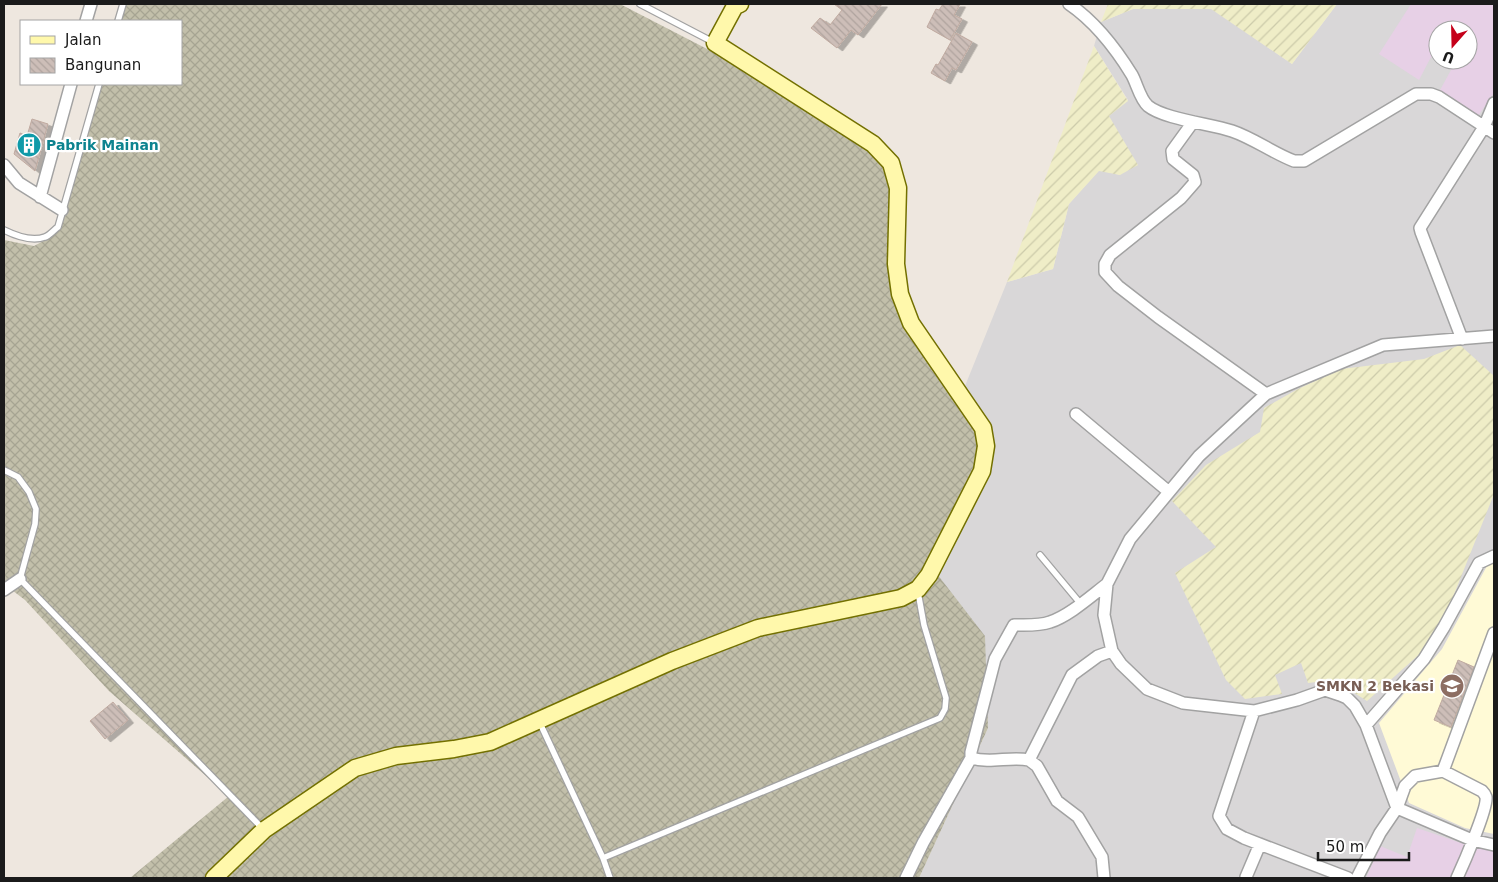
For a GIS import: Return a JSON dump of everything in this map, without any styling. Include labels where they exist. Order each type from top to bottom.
[{"type":"street","points":[[86,20],[91,4]]},
{"type":"street","points":[[214,878],[264,830],[355,768],[396,756],[454,749],[490,742],[672,661],[758,628],[901,598],[918,589],[929,575],[982,471],[986,446],[984,428],[911,323],[900,294],[896,264],[898,188],[891,163],[873,144],[715,43],[736,4]]},
{"type":"street","points":[[1069,4],[1083,13],[1114,50],[1132,76],[1147,105],[1158,111],[1193,122],[1232,131],[1294,161],[1304,161],[1416,94],[1431,94],[1489,130]]},
{"type":"street","points":[[40,197],[71,85]]},
{"type":"street","points":[[1462,339],[1420,228],[1489,130],[1494,103]]},
{"type":"street","points":[[1193,122],[1172,151],[1174,158],[1193,175],[1195,182],[1181,198],[1110,255],[1105,264],[1105,272],[1118,286],[1158,317],[1266,394]]},
{"type":"street","points":[[4,165],[19,183],[62,210]]},
{"type":"street","points":[[1494,336],[1383,345],[1266,394],[1199,456],[1130,538],[1107,584],[1104,615],[1112,651],[1121,664],[1147,689],[1183,703],[1254,711],[1297,700],[1325,690],[1347,698],[1355,706],[1366,725],[1396,808],[1472,840],[1494,845]]},
{"type":"street","points":[[1076,414],[1169,492]]},
{"type":"street","points":[[1366,725],[1424,659],[1444,627],[1479,562],[1494,556]]},
{"type":"street","points":[[4,590],[20,579]]},
{"type":"street","points":[[906,878],[923,843],[971,758],[995,658],[1014,625],[1036,625],[1051,622],[1071,611],[1107,584]]},
{"type":"street","points":[[1443,771],[1494,634]]},
{"type":"street","points":[[1029,760],[1072,675],[1098,656],[1112,651]]},
{"type":"street","points":[[1254,711],[1219,816],[1227,829],[1244,838],[1348,878]]},
{"type":"street","points":[[971,758],[982,761],[1021,758],[1029,760],[1037,766],[1057,801],[1078,817],[1102,857],[1104,878]]},
{"type":"street","points":[[1356,878],[1396,808],[1405,786],[1415,776],[1443,771],[1461,779],[1485,794],[1486,799],[1457,878]]},
{"type":"street","points":[[1246,877],[1260,844]]},
{"type":"lane","points":[[118,20],[123,4]]},
{"type":"lane","points":[[640,4],[715,43]]},
{"type":"lane","points":[[4,230],[13,235],[29,239],[45,237],[58,227],[100,85]]},
{"type":"lane","points":[[4,470],[18,477],[29,492],[36,509],[35,524],[20,579],[264,830]]},
{"type":"lane","points":[[1040,555],[1080,604]]},
{"type":"lane","points":[[603,858],[940,718],[945,709],[946,698],[924,625],[918,589]]},
{"type":"lane","points":[[539,721],[603,858],[610,878]]},
{"type":"shaded area","points":[[123,4],[620,4],[755,72],[877,156],[893,184],[898,300],[985,437],[987,460],[934,570],[985,636],[988,728],[919,878],[130,878],[229,796],[109,691],[25,600],[4,584],[4,240],[34,246],[51,237],[61,213],[99,85],[182,85],[182,20],[117,20]]},
{"type":"shaded area","points":[[1108,4],[1337,4],[1292,64],[1211,9],[1133,9],[1101,22]]},
{"type":"shaded area","points":[[1337,4],[1494,4],[1494,878],[919,878],[988,728],[934,570],[985,437],[965,386],[1007,282],[1053,269],[1069,204],[1099,170],[1120,175],[1109,116],[1128,100],[1094,46],[1101,22],[1133,9],[1211,8],[1292,64]]},
{"type":"shaded area","points":[[1411,4],[1494,4],[1494,93],[1478,116],[1439,92],[1451,70],[1478,70],[1478,20],[1428,20],[1428,63],[1419,80],[1379,54]]},
{"type":"shaded area","points":[[1094,46],[1128,101],[1109,116],[1138,165],[1120,175],[1099,171],[1069,204],[1053,269],[1007,282]]},
{"type":"shaded area","points":[[1460,345],[1494,376],[1494,494],[1451,602],[1423,651],[1367,701],[1334,680],[1308,683],[1301,663],[1275,675],[1282,694],[1245,699],[1226,680],[1175,573],[1216,547],[1172,501],[1206,465],[1260,432],[1264,408],[1298,389],[1341,369],[1424,359]]},
{"type":"shaded area","name":"SMKN 2 Bekasi","points":[[1494,563],[1494,834],[1465,828],[1409,803],[1379,723],[1442,649],[1488,564]]},
{"type":"shaded area","points":[[1417,828],[1467,845],[1494,851],[1494,878],[1366,878],[1380,846],[1407,857]]},
{"type":"building","points":[[834,4],[882,4],[858,35],[851,30],[837,48],[811,28],[820,18],[830,25],[842,10]]},
{"type":"building","points":[[943,4],[960,4],[954,15],[962,19],[950,40],[927,27],[936,9],[939,10]]},
{"type":"building","points":[[956,33],[972,42],[956,70],[952,68],[945,81],[931,73],[936,64],[938,65]]},
{"type":"building","name":"Pabrik Mainan","points":[[32,119],[48,124],[35,171],[14,154],[20,133],[27,136]]},
{"type":"building","points":[[1458,660],[1474,667],[1451,727],[1434,720]]},
{"type":"building","points":[[113,702],[128,720],[105,739],[90,721]]},
{"type":"place","name":"Pabrik Mainan","points":[[29,145]]},
{"type":"place","name":"SMKN 2 Bekasi","points":[[1452,686]]}]
